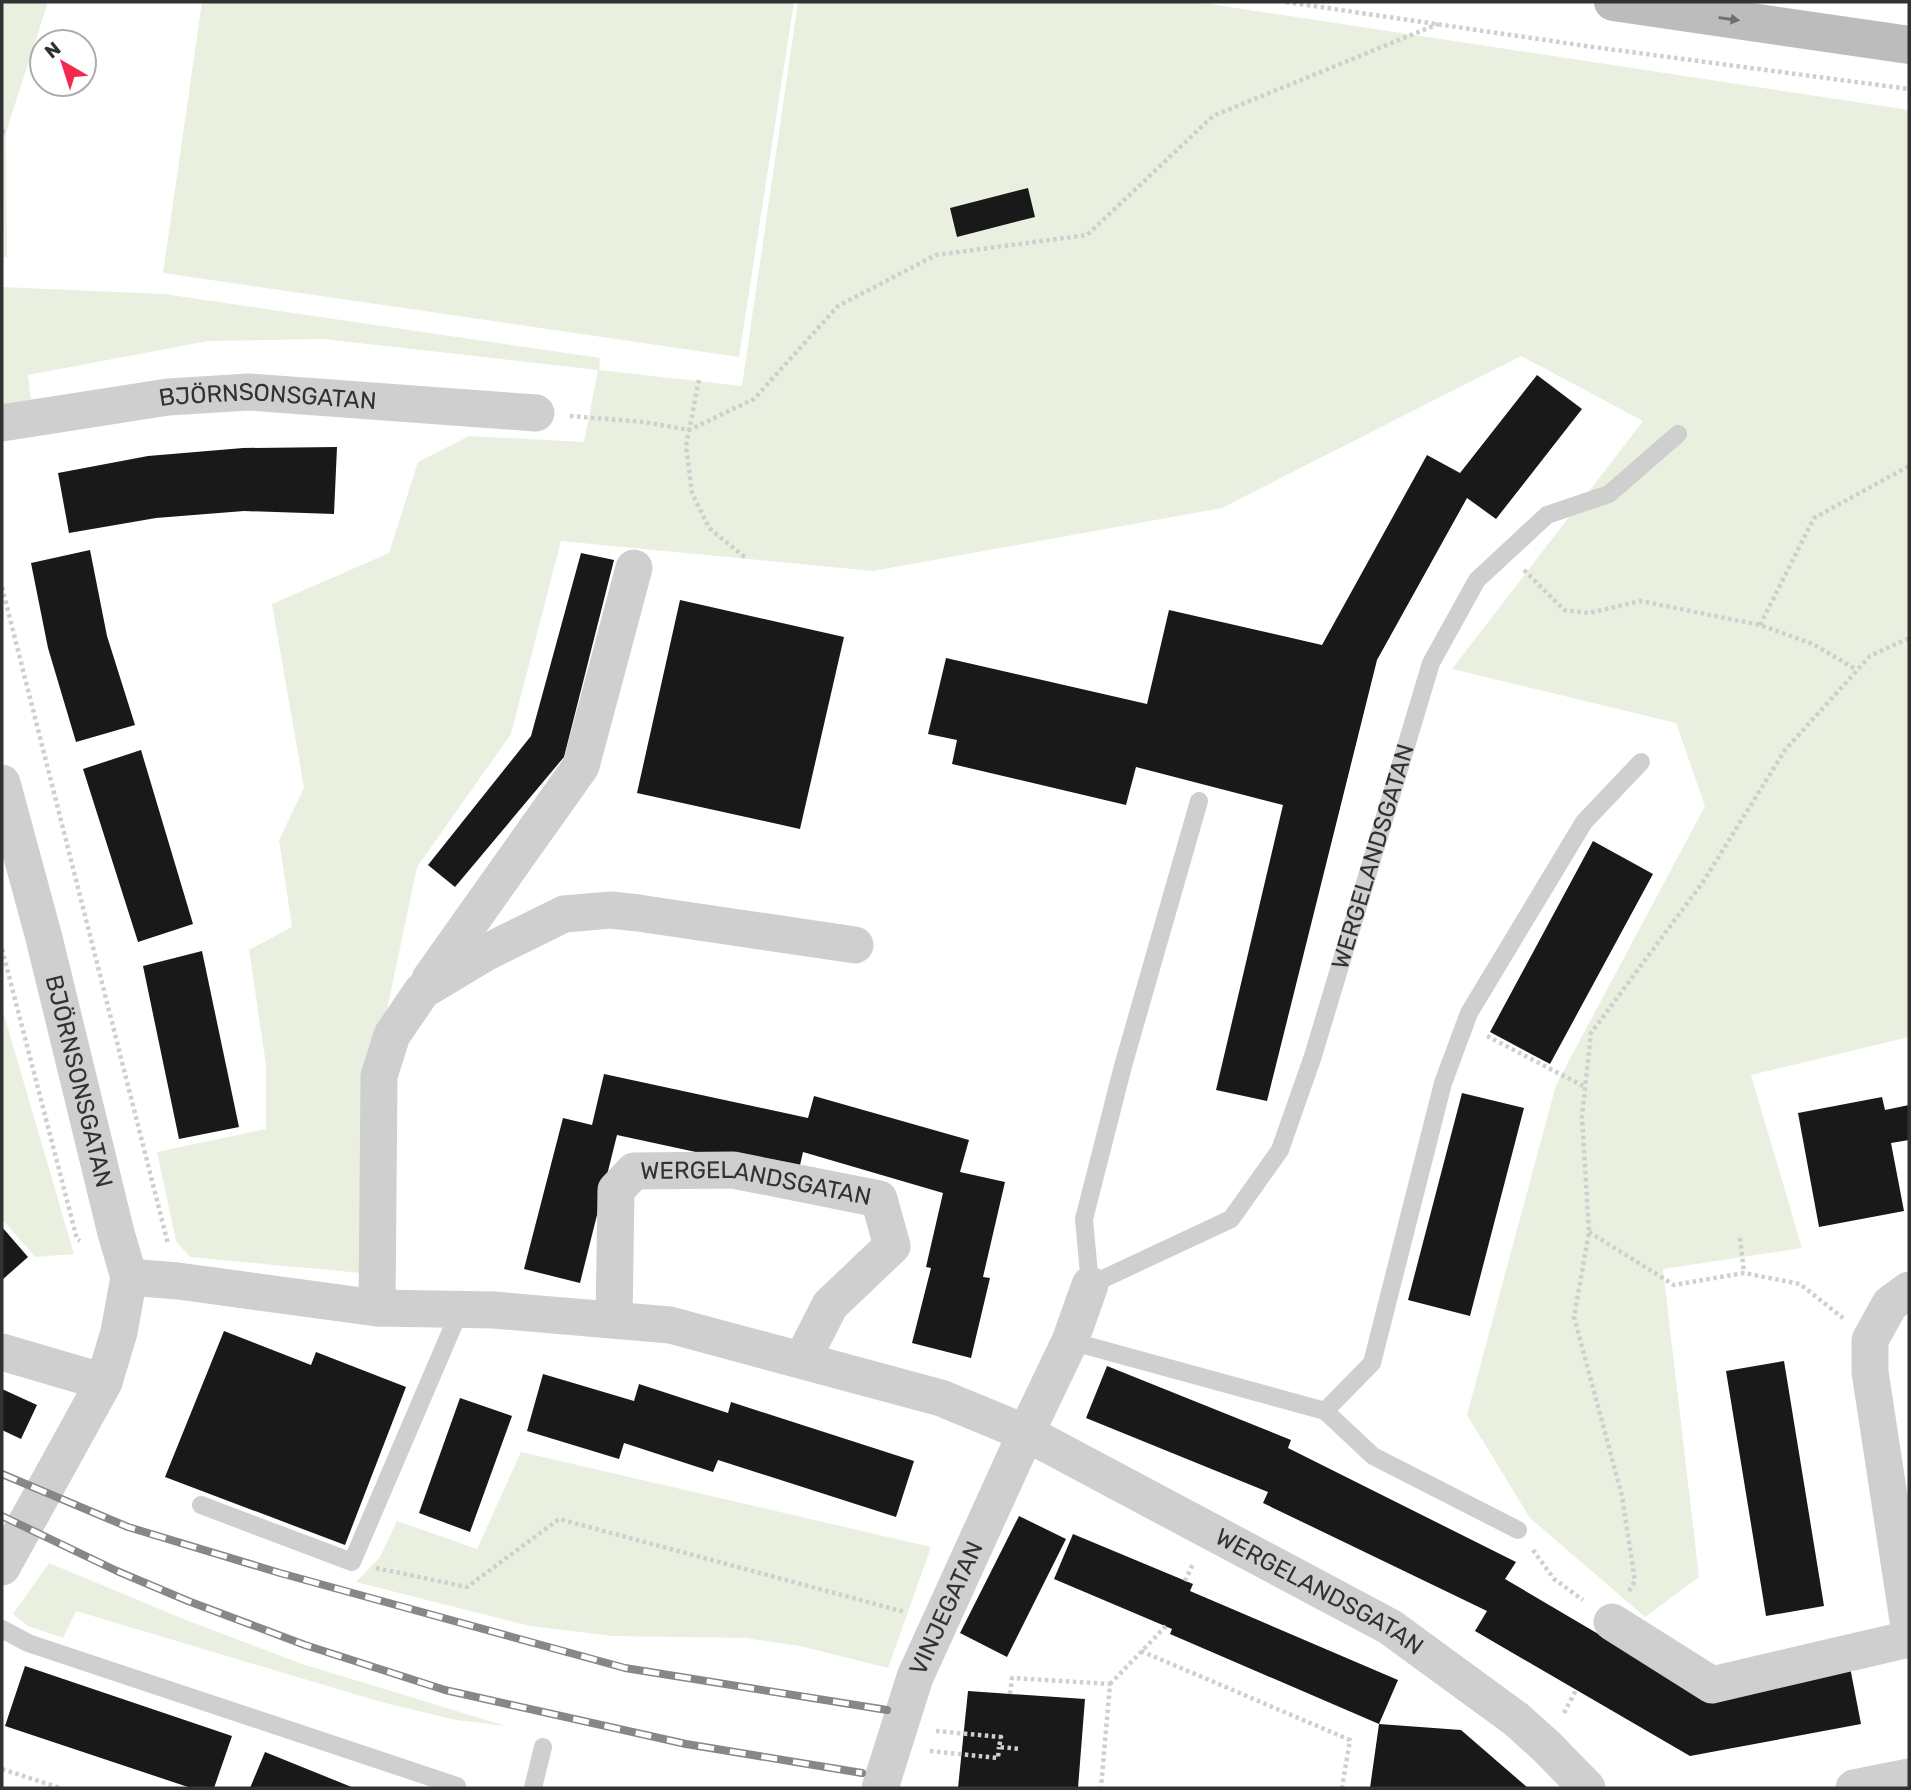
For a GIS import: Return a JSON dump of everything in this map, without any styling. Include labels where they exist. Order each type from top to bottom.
[{"type":"main road","points":[[1613,2],[1909,45]]},
{"type":"street","name":"BJÖRNSONSGATAN","points":[[2,423],[168,397],[249,393],[536,413]]},
{"type":"street","points":[[377,1308],[379,1076],[392,1035],[580,765],[634,568]]},
{"type":"street","name":"BJÖRNSONSGATAN","points":[[2,783],[129,1277],[119,1332],[104,1382],[2,1567]]},
{"type":"street","points":[[422,992],[486,952],[564,914],[611,910],[855,945]]},
{"type":"street","name":"WERGELANDSGATAN","points":[[614,1319],[615,1190],[634,1171],[733,1170],[879,1199],[892,1246],[830,1305],[802,1360]]},
{"type":"street","name":"WERGELANDSGATAN","points":[[129,1277],[178,1281],[377,1308],[460,1310],[670,1325],[941,1398],[1026,1433],[1390,1628],[1516,1719],[1587,1788]]},
{"type":"street","points":[[1026,1433],[1070,1341],[1090,1285]]},
{"type":"street","points":[[1909,1290],[1890,1304],[1870,1340],[1870,1372],[1909,1628]]},
{"type":"street","points":[[2,1352],[104,1382]]},
{"type":"street","name":"VINJEGATAN","points":[[880,1788],[915,1677],[1026,1433]]},
{"type":"street","points":[[1612,1622],[1712,1685],[1909,1639]]},
{"type":"street","points":[[1854,1788],[1909,1777]]},
{"type":"lane","name":"WERGELANDSGATAN","points":[[1090,1285],[1231,1219],[1280,1150],[1313,1056],[1432,663],[1477,580],[1547,515],[1609,494],[1678,434]]},
{"type":"lane","points":[[1325,1411],[1372,1363],[1443,1083],[1465,1025],[1584,822],[1641,762]]},
{"type":"lane","points":[[1090,1285],[1084,1219],[1123,1066],[1199,801]]},
{"type":"lane","points":[[201,1505],[352,1562],[460,1310]]},
{"type":"lane","points":[[1070,1341],[1325,1411],[1373,1456],[1518,1530]]},
{"type":"lane","points":[[2,1629],[27,1643],[457,1786]]},
{"type":"lane","points":[[533,1788],[543,1747]]},
{"type":"path","points":[[1286,2],[1909,89]]},
{"type":"path","points":[[536,413],[644,422],[689,430],[754,399],[838,306],[936,255],[1087,235],[1213,116],[1438,24]]},
{"type":"path","points":[[699,380],[686,446],[692,493],[709,528],[747,559]]},
{"type":"path","points":[[1760,625],[1814,517],[1909,466]]},
{"type":"path","points":[[1507,553],[1564,610],[1589,613],[1641,601],[1760,625],[1813,644],[1857,670]]},
{"type":"path","points":[[2,587],[178,1281]]},
{"type":"path","points":[[1518,1530],[1554,1579],[1612,1622],[1634,1581],[1622,1496],[1574,1317],[1589,1232],[1582,1116],[1591,1033],[1703,881],[1785,750],[1870,656],[1909,638]]},
{"type":"path","points":[[1465,1025],[1586,1087]]},
{"type":"path","points":[[1589,1232],[1674,1284],[1744,1273],[1800,1283],[1870,1340]]},
{"type":"path","points":[[1740,1238],[1744,1273]]},
{"type":"path","points":[[352,1562],[467,1587],[559,1519],[940,1621]]},
{"type":"path","points":[[1101,1788],[1110,1684],[1166,1626]]},
{"type":"path","points":[[1141,1651],[1350,1740],[1342,1788]]},
{"type":"path","points":[[1010,1694],[1012,1678],[1110,1684]]},
{"type":"path","points":[[917,1750],[998,1758],[1001,1737],[935,1731]]},
{"type":"path","points":[[999,1747],[1021,1749]]},
{"type":"path","points":[[2,1769],[60,1788]]},
{"type":"green space","points":[[2,2],[48,2],[40,28],[28,28],[28,64],[6,132],[7,257],[2,257]]},
{"type":"green space","points":[[202,2],[794,2],[739,357],[163,273]]},
{"type":"green space","points":[[798,2],[1197,2],[1909,110],[1909,1037],[1751,1075],[1802,1248],[1663,1269],[1699,1577],[1645,1617],[1530,1518],[1467,1415],[1556,1085],[1705,806],[1676,723],[1452,669],[1643,421],[1521,356],[1222,508],[873,571],[561,541],[511,734],[417,867],[383,1029],[361,1273],[190,1257],[176,1241],[157,1152],[266,1129],[266,1065],[249,950],[292,927],[279,840],[304,788],[272,604],[389,553],[418,462],[469,436],[584,442],[598,370],[323,339],[208,341],[28,375],[32,408],[2,409],[2,287],[164,294],[600,358],[599,370],[742,386]]},
{"type":"green space","points":[[2,1008],[74,1254],[35,1257],[2,1219]]},
{"type":"green space","points":[[521,1452],[931,1547],[888,1668],[800,1646],[745,1638],[613,1636],[530,1626],[356,1582],[380,1557],[397,1521],[477,1549]]},
{"type":"green space","points":[[49,1563],[181,1618],[302,1664],[506,1726],[456,1720],[381,1702],[76,1611],[63,1638],[28,1626],[13,1614]]},
{"type":"building","points":[[1028,188],[1035,217],[957,237],[950,208]]},
{"type":"building","points":[[1537,375],[1582,409],[1496,519],[1467,498],[1377,660],[1267,1101],[1216,1090],[1283,805],[1136,767],[1126,805],[952,764],[957,740],[928,734],[946,658],[1147,704],[1169,610],[1322,645],[1427,455],[1460,473]]},
{"type":"building","points":[[337,447],[334,514],[244,511],[156,518],[69,533],[58,473],[148,456],[243,448]]},
{"type":"building","points":[[90,550],[107,636],[135,725],[76,742],[48,648],[31,563]]},
{"type":"building","points":[[581,553],[614,560],[564,757],[455,887],[428,865],[531,736]]},
{"type":"building","points":[[680,600],[844,637],[800,829],[637,793]]},
{"type":"building","points":[[141,750],[193,924],[138,942],[83,769]]},
{"type":"building","points":[[1593,841],[1653,874],[1550,1064],[1490,1032]]},
{"type":"building","points":[[202,951],[239,1127],[179,1139],[143,966]]},
{"type":"building","points":[[604,1074],[808,1118],[814,1096],[969,1140],[960,1172],[1005,1182],[983,1277],[990,1278],[971,1358],[912,1343],[931,1268],[926,1267],[943,1193],[803,1152],[798,1174],[617,1135],[580,1283],[524,1269],[563,1118],[592,1125]]},
{"type":"building","points":[[1462,1093],[1524,1108],[1470,1316],[1408,1300]]},
{"type":"building","points":[[1882,1097],[1885,1110],[1909,1105],[1909,1140],[1891,1143],[1904,1211],[1819,1227],[1798,1113]]},
{"type":"building","points":[[2,1227],[28,1257],[2,1280]]},
{"type":"building","points":[[224,1331],[311,1365],[316,1352],[406,1387],[345,1545],[165,1477]]},
{"type":"building","points":[[1784,1361],[1824,1606],[1766,1616],[1726,1371]]},
{"type":"building","points":[[1107,1366],[1291,1440],[1288,1448],[1516,1562],[1505,1579],[1702,1695],[1850,1667],[1861,1724],[1690,1756],[1475,1631],[1487,1611],[1263,1503],[1268,1492],[1086,1418]]},
{"type":"building","points":[[543,1374],[634,1401],[639,1384],[728,1413],[731,1402],[914,1461],[896,1517],[718,1460],[713,1472],[624,1443],[619,1459],[527,1431]]},
{"type":"building","points":[[2,1389],[37,1405],[21,1439],[2,1430]]},
{"type":"building","points":[[460,1398],[512,1416],[470,1532],[419,1513]]},
{"type":"building","points":[[1019,1516],[1066,1539],[1007,1657],[960,1633]]},
{"type":"building","points":[[1073,1534],[1193,1584],[1190,1591],[1398,1680],[1379,1724],[1170,1634],[1172,1629],[1054,1579]]},
{"type":"building","points":[[25,1666],[232,1736],[214,1788],[191,1788],[5,1726]]},
{"type":"building","points":[[968,1691],[1085,1699],[1078,1788],[958,1788]]},
{"type":"building","points":[[1379,1724],[1461,1730],[1528,1788],[1370,1788]]},
{"type":"building","points":[[265,1752],[354,1788],[250,1788]]},
{"type":"railway","points":[[2,1474],[128,1527],[280,1573],[625,1668],[887,1710]]},
{"type":"railway","points":[[2,1516],[117,1571],[188,1601],[305,1645],[445,1690],[686,1744],[862,1773]]}]
